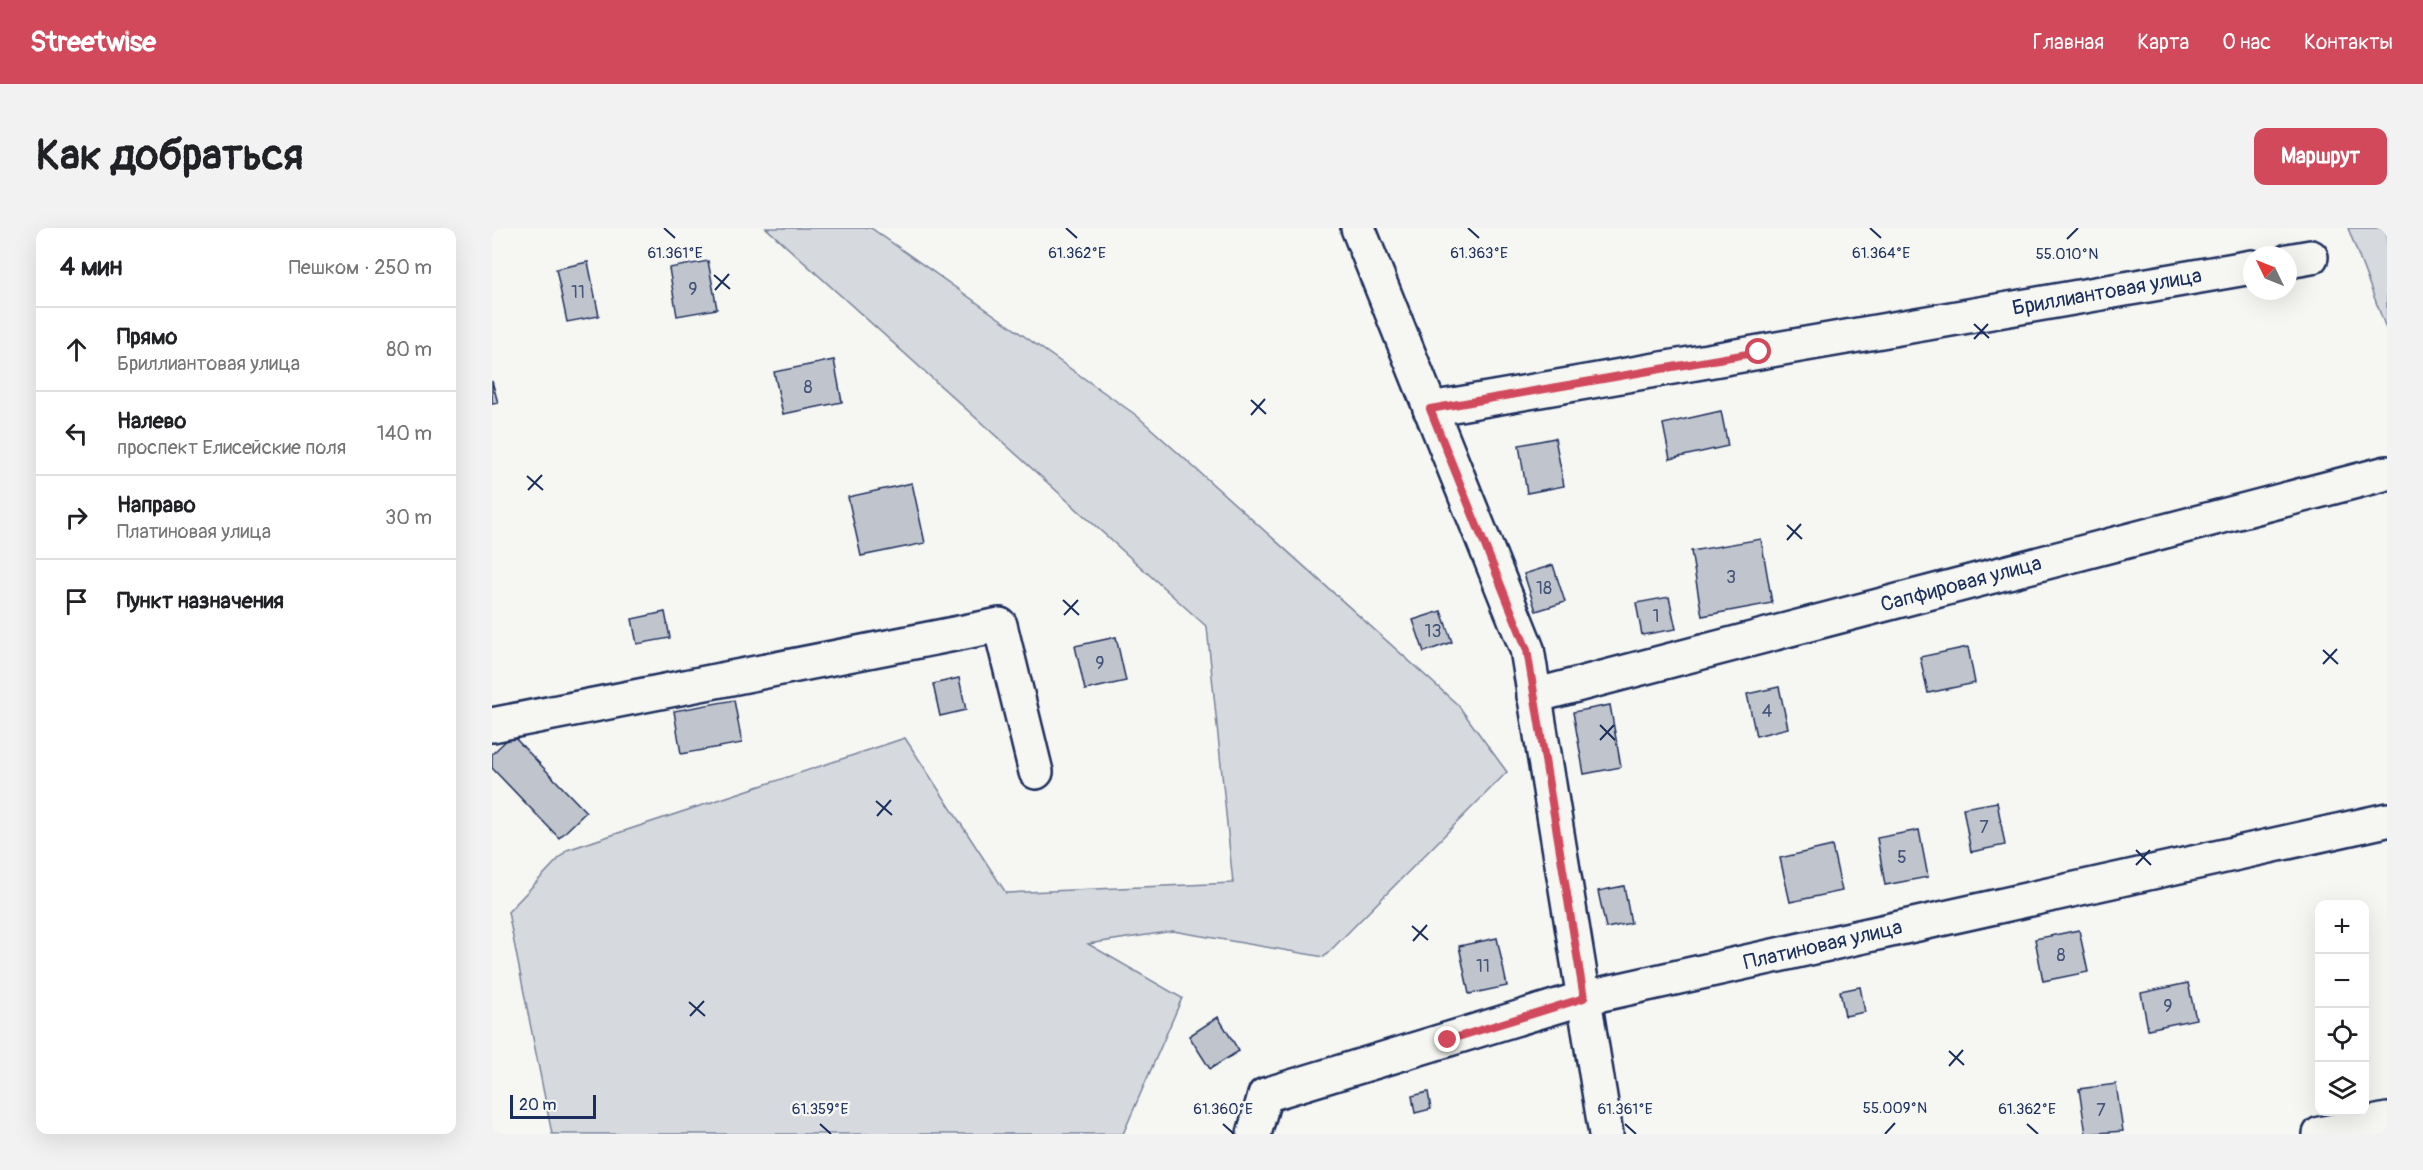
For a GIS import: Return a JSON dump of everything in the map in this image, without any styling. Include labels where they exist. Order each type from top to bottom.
[{"type":"street","points":[[1358,228],[1527,650],[1606,1134]]},
{"type":"street","name":"Бриллиантовая улица","points":[[1430,409],[2243,269]]},
{"type":"street","name":"Сапфировая улица","points":[[1534,696],[2387,473]]},
{"type":"street","points":[[492,725],[1000,625],[1036,772]]},
{"type":"street","name":"Платиновая улица","points":[[1254,1134],[1265,1095],[1584,998],[2387,820]]},
{"type":"street","points":[[2320,1134],[2387,1120]]},
{"type":"shaded area","points":[[766,228],[871,228],[1136,415],[1458,705],[1507,772],[1324,957],[1173,931],[1088,944],[1182,998],[1123,1134],[552,1134],[508,912],[567,850],[905,738],[1006,893],[1233,883],[1207,627]]},
{"type":"shaded area","points":[[2348,228],[2387,228],[2387,331]]},
{"type":"building","points":[[708,261],[717,309],[677,316],[669,268]]},
{"type":"building","points":[[588,262],[599,316],[567,322],[556,269]]},
{"type":"building","points":[[834,360],[842,402],[783,414],[774,372]]},
{"type":"building","points":[[492,381],[498,403],[492,404]]},
{"type":"building","points":[[1721,411],[1728,446],[1670,459],[1663,424]]},
{"type":"building","points":[[1555,438],[1564,486],[1527,493],[1519,445]]},
{"type":"building","points":[[912,483],[925,543],[861,556],[848,497]]},
{"type":"building","points":[[1761,539],[1772,603],[1702,616],[1691,551]]},
{"type":"building","points":[[1553,565],[1565,602],[1536,611],[1524,574]]},
{"type":"building","points":[[1669,597],[1676,629],[1642,635],[1636,603]]},
{"type":"building","points":[[1441,611],[1452,642],[1424,652],[1413,620]]},
{"type":"building","points":[[665,612],[670,638],[637,644],[632,619]]},
{"type":"building","points":[[1116,637],[1126,681],[1085,690],[1075,646]]},
{"type":"building","points":[[1968,647],[1975,683],[1928,693],[1920,657]]},
{"type":"building","points":[[959,678],[966,710],[940,716],[933,684]]},
{"type":"building","points":[[1779,687],[1788,728],[1756,736],[1747,694]]},
{"type":"building","points":[[734,700],[742,743],[681,754],[674,711]]},
{"type":"building","points":[[1610,705],[1621,767],[1584,774],[1573,712]]},
{"type":"building","points":[[512,735],[586,812],[559,838],[492,768],[492,754]]},
{"type":"building","points":[[1997,802],[2005,845],[1971,852],[1963,808]]},
{"type":"building","points":[[1919,830],[1928,877],[1885,885],[1877,838]]},
{"type":"building","points":[[1832,846],[1842,891],[1790,902],[1780,858]]},
{"type":"building","points":[[1624,886],[1631,923],[1606,928],[1598,891]]},
{"type":"building","points":[[2079,930],[2088,972],[2043,981],[2035,939]]},
{"type":"building","points":[[1497,938],[1507,986],[1469,994],[1459,946]]},
{"type":"building","points":[[2188,983],[2196,1019],[2148,1029],[2141,993]]},
{"type":"building","points":[[1860,987],[1865,1012],[1845,1016],[1840,991]]},
{"type":"building","points":[[1218,1017],[1239,1051],[1210,1069],[1189,1036]]},
{"type":"building","points":[[2116,1084],[2123,1131],[2086,1134],[2079,1089]]},
{"type":"building","points":[[1428,1092],[1431,1109],[1415,1113],[1412,1096]]},
{"type":"route","points":[[1448,1040],[1584,998],[1527,650],[1430,409],[1759,352]]}]
